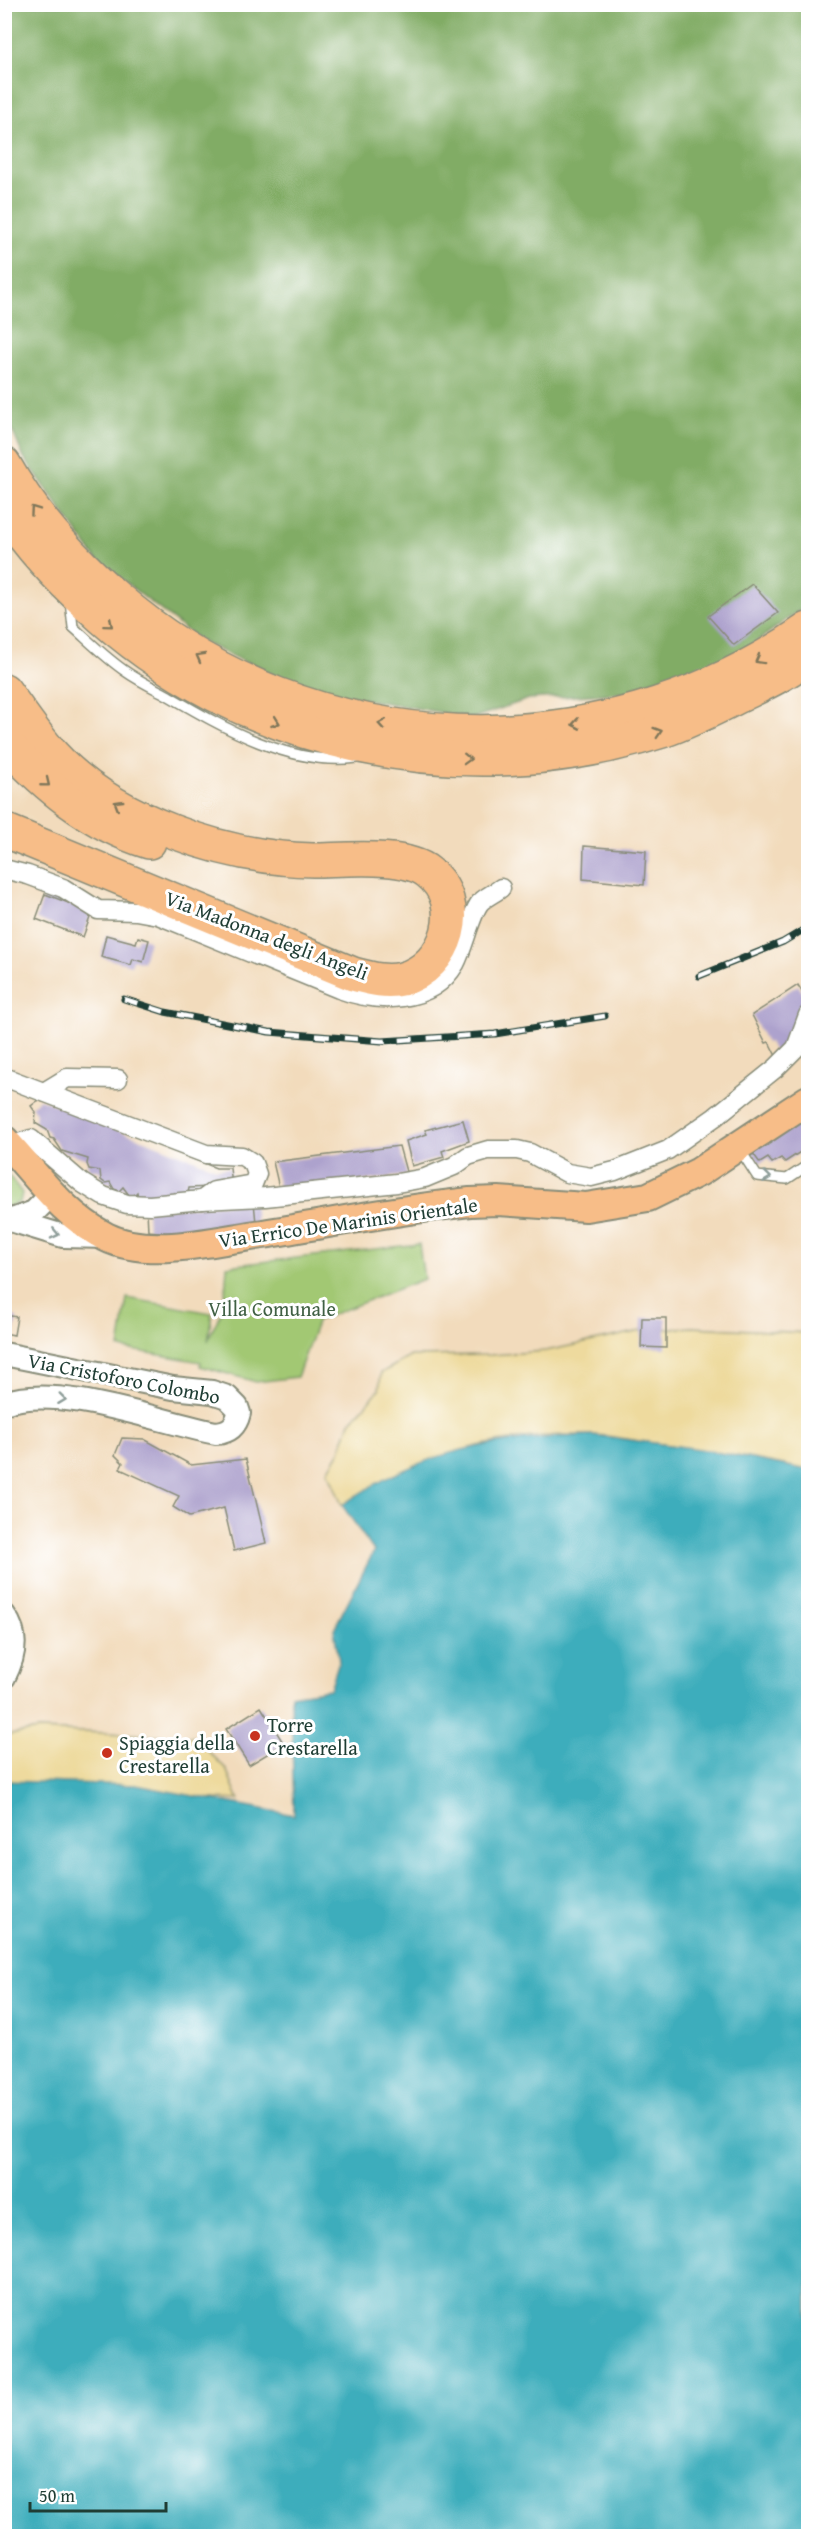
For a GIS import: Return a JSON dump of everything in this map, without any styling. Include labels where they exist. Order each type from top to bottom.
[{"type":"highway","points":[[4,464],[41,520],[63,569],[196,655],[231,673],[268,691],[313,707],[374,722],[425,730],[469,733],[581,724],[649,707],[707,687],[770,654],[808,628]]},
{"type":"highway","points":[[4,509],[130,642],[194,683],[229,702],[303,732],[343,743],[440,758],[505,760],[545,757],[621,743],[696,718],[792,670],[808,657]]},
{"type":"highway","points":[[4,690],[31,729],[55,757],[87,784],[155,824],[213,846],[246,854],[292,859],[405,862],[427,871],[445,891],[450,905],[450,924],[445,942],[435,958],[404,978],[386,981],[367,978],[4,830]]},
{"type":"highway","points":[[4,742],[39,779],[69,801],[100,821],[138,838],[250,866],[292,859]]},
{"type":"main road","name":"Via Errico De Marinis Orientale","points":[[7,1143],[51,1195],[77,1220],[107,1237],[134,1245],[168,1246],[219,1241],[470,1202],[586,1207],[648,1197],[699,1172],[808,1100]]},
{"type":"street","name":"Via Madonna degli Angeli","points":[[4,869],[63,888],[98,910],[136,911],[158,915],[339,989],[360,996],[383,999],[405,998],[423,991],[448,973],[464,946],[479,904],[501,888]]},
{"type":"street","points":[[7,1143],[31,1139],[82,1182],[103,1196],[127,1204],[150,1205],[276,1196],[406,1181],[425,1178],[454,1166],[468,1156],[488,1150],[517,1150],[530,1153],[567,1173],[591,1177],[615,1171],[668,1150],[715,1117],[776,1068],[796,1048],[808,1015]]},
{"type":"street","points":[[4,1077],[206,1154],[242,1156],[253,1163],[256,1174],[253,1184],[214,1191],[202,1200]]},
{"type":"street","points":[[44,1092],[68,1078],[118,1079]]},
{"type":"street","points":[[8,1219],[34,1212],[51,1195]]},
{"type":"street","points":[[8,1219],[73,1238],[107,1237]]},
{"type":"street","name":"Via Cristoforo Colombo","points":[[4,1354],[172,1388],[212,1392],[227,1397],[237,1407],[239,1413],[234,1427],[224,1432],[216,1432],[71,1400],[32,1397],[4,1403]]},
{"type":"street","points":[[4,1615],[16,1642],[4,1677]]},
{"type":"lane","points":[[746,1141],[757,1176],[787,1179],[808,1165]]},
{"type":"green space","points":[[4,5],[808,5],[808,604],[749,647],[652,691],[529,699],[473,718],[301,688],[200,641],[97,560],[23,456],[5,413]]},
{"type":"green space","points":[[4,1169],[22,1193],[20,1202],[11,1206],[5,1206]]},
{"type":"green space","name":"Villa Comunale","points":[[419,1244],[424,1279],[318,1320],[297,1377],[256,1382],[200,1366],[201,1362],[119,1348],[127,1298],[212,1313],[208,1341],[224,1308],[227,1266]]},
{"type":"sand","points":[[692,1327],[808,1333],[808,1470],[708,1451],[606,1436],[558,1435],[493,1443],[430,1459],[371,1487],[342,1505],[328,1471],[340,1451],[350,1422],[379,1390],[381,1373],[411,1356],[491,1355],[546,1351],[641,1331]]},
{"type":"sand","name":"Spiaggia della Crestarella","points":[[39,1730],[194,1737],[226,1769],[239,1800],[5,1789],[4,1736]]},
{"type":"water","points":[[593,1435],[700,1449],[808,1470],[808,2536],[5,2536],[5,1781],[136,1785],[294,1815],[291,1695],[330,1689],[339,1661],[334,1629],[374,1551],[342,1505],[403,1470],[462,1450],[524,1440]]},
{"type":"building","points":[[752,584],[778,613],[734,645],[708,616]]},
{"type":"building","points":[[584,846],[646,851],[644,885],[583,879]]},
{"type":"building","points":[[45,894],[92,912],[83,937],[36,919]]},
{"type":"building","points":[[106,935],[136,943],[138,937],[149,940],[143,962],[133,959],[131,965],[101,957]]},
{"type":"building","points":[[798,985],[808,1002],[806,1013],[790,1044],[776,1056],[769,1042],[766,1043],[752,1015]]},
{"type":"building","points":[[40,1099],[216,1168],[230,1168],[232,1186],[189,1188],[188,1193],[178,1197],[175,1193],[173,1198],[138,1197],[137,1192],[129,1195],[123,1187],[119,1191],[114,1189],[110,1182],[105,1183],[101,1180],[100,1171],[89,1169],[88,1159],[62,1151],[54,1139],[50,1138],[47,1130],[35,1123],[36,1113],[31,1106]]},
{"type":"building","points":[[808,1113],[808,1147],[785,1162],[781,1158],[772,1163],[768,1158],[760,1163],[749,1148]]},
{"type":"building","points":[[463,1120],[469,1141],[442,1151],[444,1157],[412,1166],[406,1141],[427,1134],[425,1130]]},
{"type":"building","points":[[399,1146],[407,1175],[280,1192],[273,1162]]},
{"type":"building","points":[[254,1202],[256,1223],[181,1234],[148,1231],[147,1210]]},
{"type":"building","points":[[4,1315],[17,1317],[14,1335],[4,1333]]},
{"type":"building","points":[[642,1318],[666,1318],[666,1348],[641,1347]]},
{"type":"building","points":[[122,1438],[144,1439],[191,1465],[246,1459],[266,1543],[234,1551],[224,1508],[189,1517],[173,1507],[179,1496],[120,1469],[123,1463],[115,1455]]},
{"type":"building","name":"Torre Crestarella","points":[[261,1707],[284,1744],[249,1765],[226,1729]]},
{"type":"railway","points":[[699,976],[783,942],[808,927]]},
{"type":"railway","points":[[124,999],[165,1012],[269,1032],[382,1041],[495,1034],[605,1016]]},
{"type":"place","name":"Torre Crestarella","points":[[255,1736]]},
{"type":"place","name":"Spiaggia della Crestarella","points":[[107,1753]]}]
